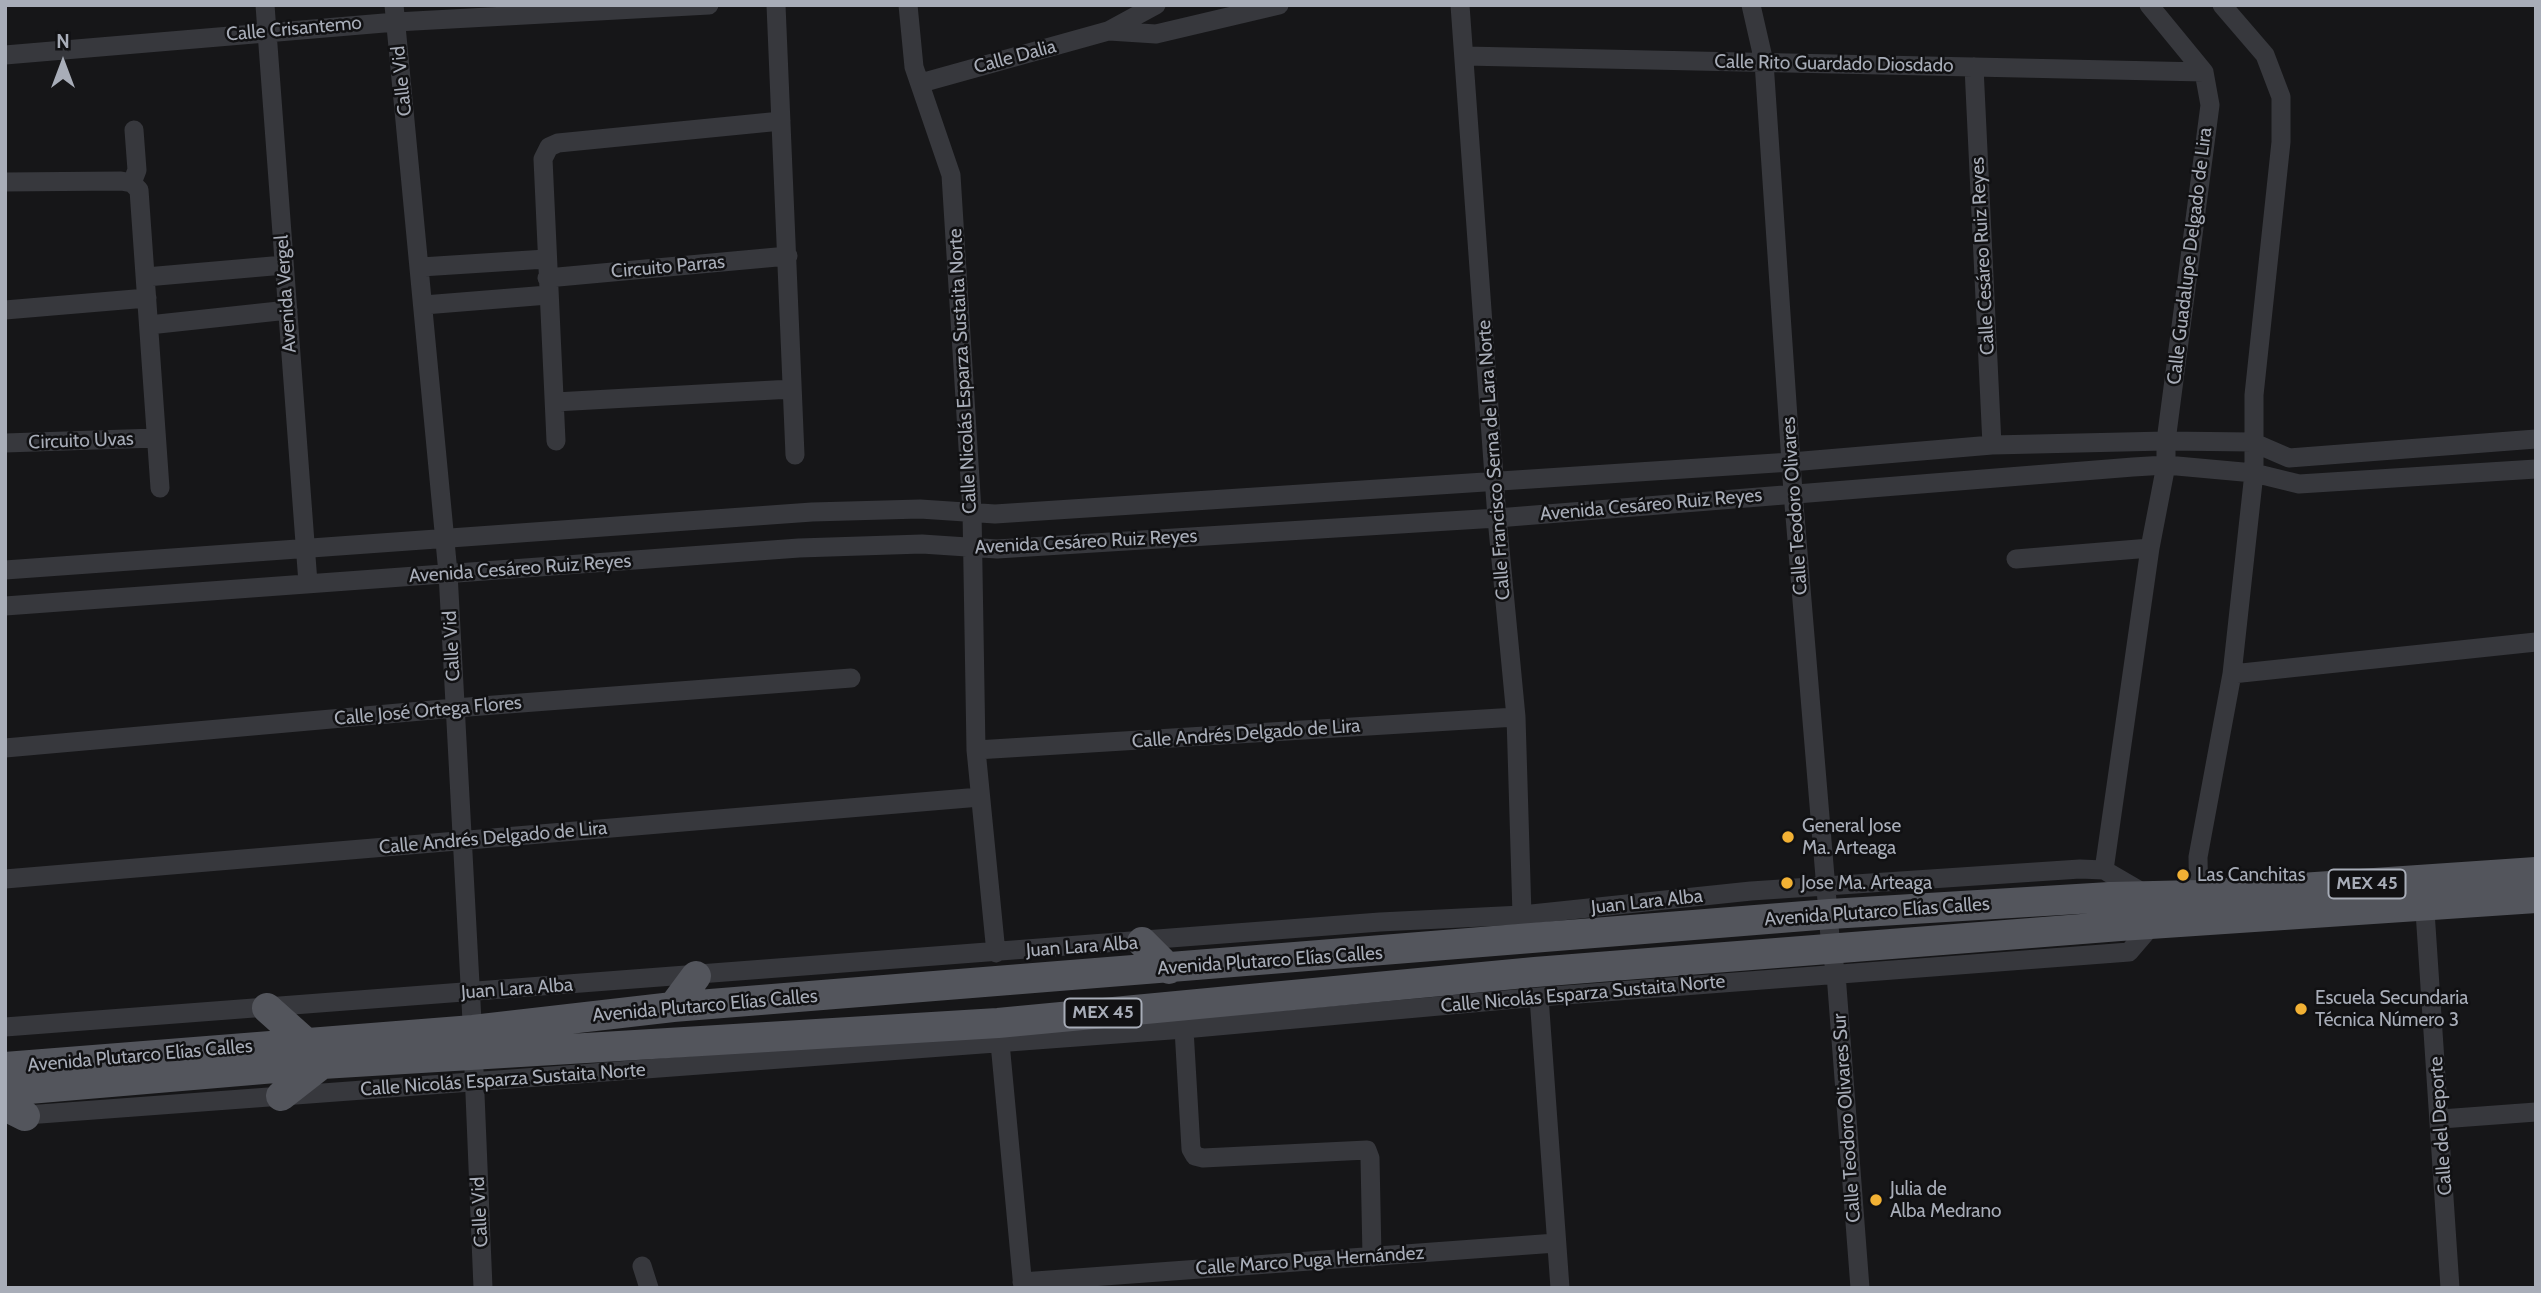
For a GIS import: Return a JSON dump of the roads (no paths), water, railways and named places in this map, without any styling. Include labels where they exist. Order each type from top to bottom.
[{"type":"main road","name":"Avenida Plutarco Elías Calles","points":[[2424,893],[2536,872]]},
{"type":"main road","name":"Avenida Plutarco Elías Calles","points":[[5,1067],[314,1053],[473,1055],[984,1024],[1535,972],[1834,962],[2152,911],[2424,893],[2536,898]]},
{"type":"main road","name":"Avenida Plutarco Elías Calles","points":[[473,1055],[673,1007],[1382,952],[1828,900],[2084,898],[2152,911]]},
{"type":"main road","points":[[1142,942],[1169,968]]},
{"type":"main road","points":[[673,1007],[696,976]]},
{"type":"main road","points":[[1360,1012],[1395,986]]},
{"type":"main road","points":[[267,1008],[314,1053],[281,1097]]},
{"type":"main road","points":[[1162,1008],[1189,1028]]},
{"type":"main road","points":[[663,1045],[706,1065]]},
{"type":"main road","name":"Avenida Plutarco Elías Calles","points":[[5,1091],[314,1053]]},
{"type":"street","name":"Avenida Vergel","points":[[265,5],[308,583]]},
{"type":"street","name":"Calle Crisantemo","points":[[5,55],[267,31],[395,13],[709,5]]},
{"type":"street","points":[[776,5],[795,455]]},
{"type":"street","name":"Calle Nicolás Esparza Sustaita Norte","points":[[908,5],[914,67],[951,176],[972,511],[976,750],[996,953]]},
{"type":"street","name":"Calle Dalia","points":[[921,83],[1108,32],[1156,5]]},
{"type":"street","name":"Calle Dalia","points":[[1108,32],[1156,33],[1279,5]]},
{"type":"street","name":"Calle Francisco Serna de Lara Norte","points":[[1460,5],[1497,518],[1516,717],[1522,915]]},
{"type":"street","name":"Calle Teodoro Olivares","points":[[1751,5],[1764,62],[1793,492],[1834,962]]},
{"type":"street","points":[[2149,5],[2204,72]]},
{"type":"street","points":[[2199,908],[2198,857],[2232,674],[2255,473],[2252,442],[2267,249],[2281,142],[2281,97],[2265,55],[2222,5]]},
{"type":"street","name":"Calle Vid","points":[[395,13],[448,573],[484,1288]]},
{"type":"street","name":"Calle Rito Guardado Diosdado","points":[[1465,56],[2204,72]]},
{"type":"street","name":"Calle Cesáreo Ruiz Reyes","points":[[1974,67],[1992,445]]},
{"type":"street","name":"Calle Guadalupe Delgado de Lira","points":[[2104,870],[2150,548],[2166,465],[2166,441],[2210,105],[2204,72]]},
{"type":"street","points":[[556,441],[543,159],[554,145],[781,121]]},
{"type":"street","name":"Circuito Uvas","points":[[134,130],[137,170],[132,183],[139,190],[160,488]]},
{"type":"street","points":[[5,182],[132,183]]},
{"type":"street","name":"Circuito Parras","points":[[424,305],[547,277],[788,256]]},
{"type":"street","points":[[146,277],[284,265]]},
{"type":"street","name":"Circuito Parras","points":[[421,267],[547,277]]},
{"type":"street","points":[[5,310],[147,298]]},
{"type":"street","points":[[149,325],[288,310]]},
{"type":"street","points":[[555,402],[792,389]]},
{"type":"street","name":"Circuito Uvas","points":[[5,443],[156,438]]},
{"type":"street","points":[[2252,442],[2289,458],[2536,439]]},
{"type":"street","name":"Avenida Cesáreo Ruiz Reyes","points":[[5,570],[812,512],[920,509],[995,514],[1791,463],[1992,445],[2252,442]]},
{"type":"street","name":"Avenida Cesáreo Ruiz Reyes","points":[[5,606],[799,548],[922,544],[972,549],[1497,518],[1793,492],[2166,465],[2255,473],[2299,484],[2536,469]]},
{"type":"street","points":[[2016,559],[2150,548]]},
{"type":"street","points":[[2232,674],[2536,642]]},
{"type":"street","name":"Calle José Ortega Flores","points":[[5,748],[455,708],[851,678]]},
{"type":"street","name":"Calle Andrés Delgado de Lira","points":[[976,750],[1516,717]]},
{"type":"street","name":"Calle Andrés Delgado de Lira","points":[[5,879],[980,797]]},
{"type":"street","name":"Juan Lara Alba","points":[[5,1027],[1380,922],[1828,900],[2080,869],[2104,870]]},
{"type":"street","points":[[2104,870],[2152,911]]},
{"type":"street","name":"Calle del Deporte","points":[[2424,893],[2441,1119],[2450,1288]]},
{"type":"street","points":[[1380,922],[1382,952]]},
{"type":"street","name":"Calle Nicolás Esparza Sustaita Norte","points":[[12,1113],[281,1097],[473,1055],[706,1065],[1189,1028],[1539,997],[1834,962]]},
{"type":"street","name":"Calle Teodoro Olivares Sur","points":[[1834,962],[1860,1288]]},
{"type":"street","points":[[1539,997],[1560,1288]]},
{"type":"street","points":[[1189,1028],[1191,1149],[1195,1156],[1203,1158],[1367,1150],[1370,1158],[1372,1256]]},
{"type":"street","points":[[1000,1042],[1022,1285]]},
{"type":"street","points":[[2441,1119],[2536,1112]]},
{"type":"street","name":"Calle Marco Puga Hernández","points":[[1022,1285],[1556,1243]]},
{"type":"street","points":[[642,1266],[649,1288]]},
{"type":"place","name":"General Jose Ma. Arteaga","points":[[1788,837]]},
{"type":"place","name":"Las Canchitas","points":[[2183,875]]},
{"type":"place","name":"Jose Ma. Arteaga","points":[[1787,883]]},
{"type":"place","name":"Escuela Secundaria Técnica Número 3","points":[[2301,1009]]},
{"type":"place","name":"Julia de Alba Medrano","points":[[1876,1200]]}]
